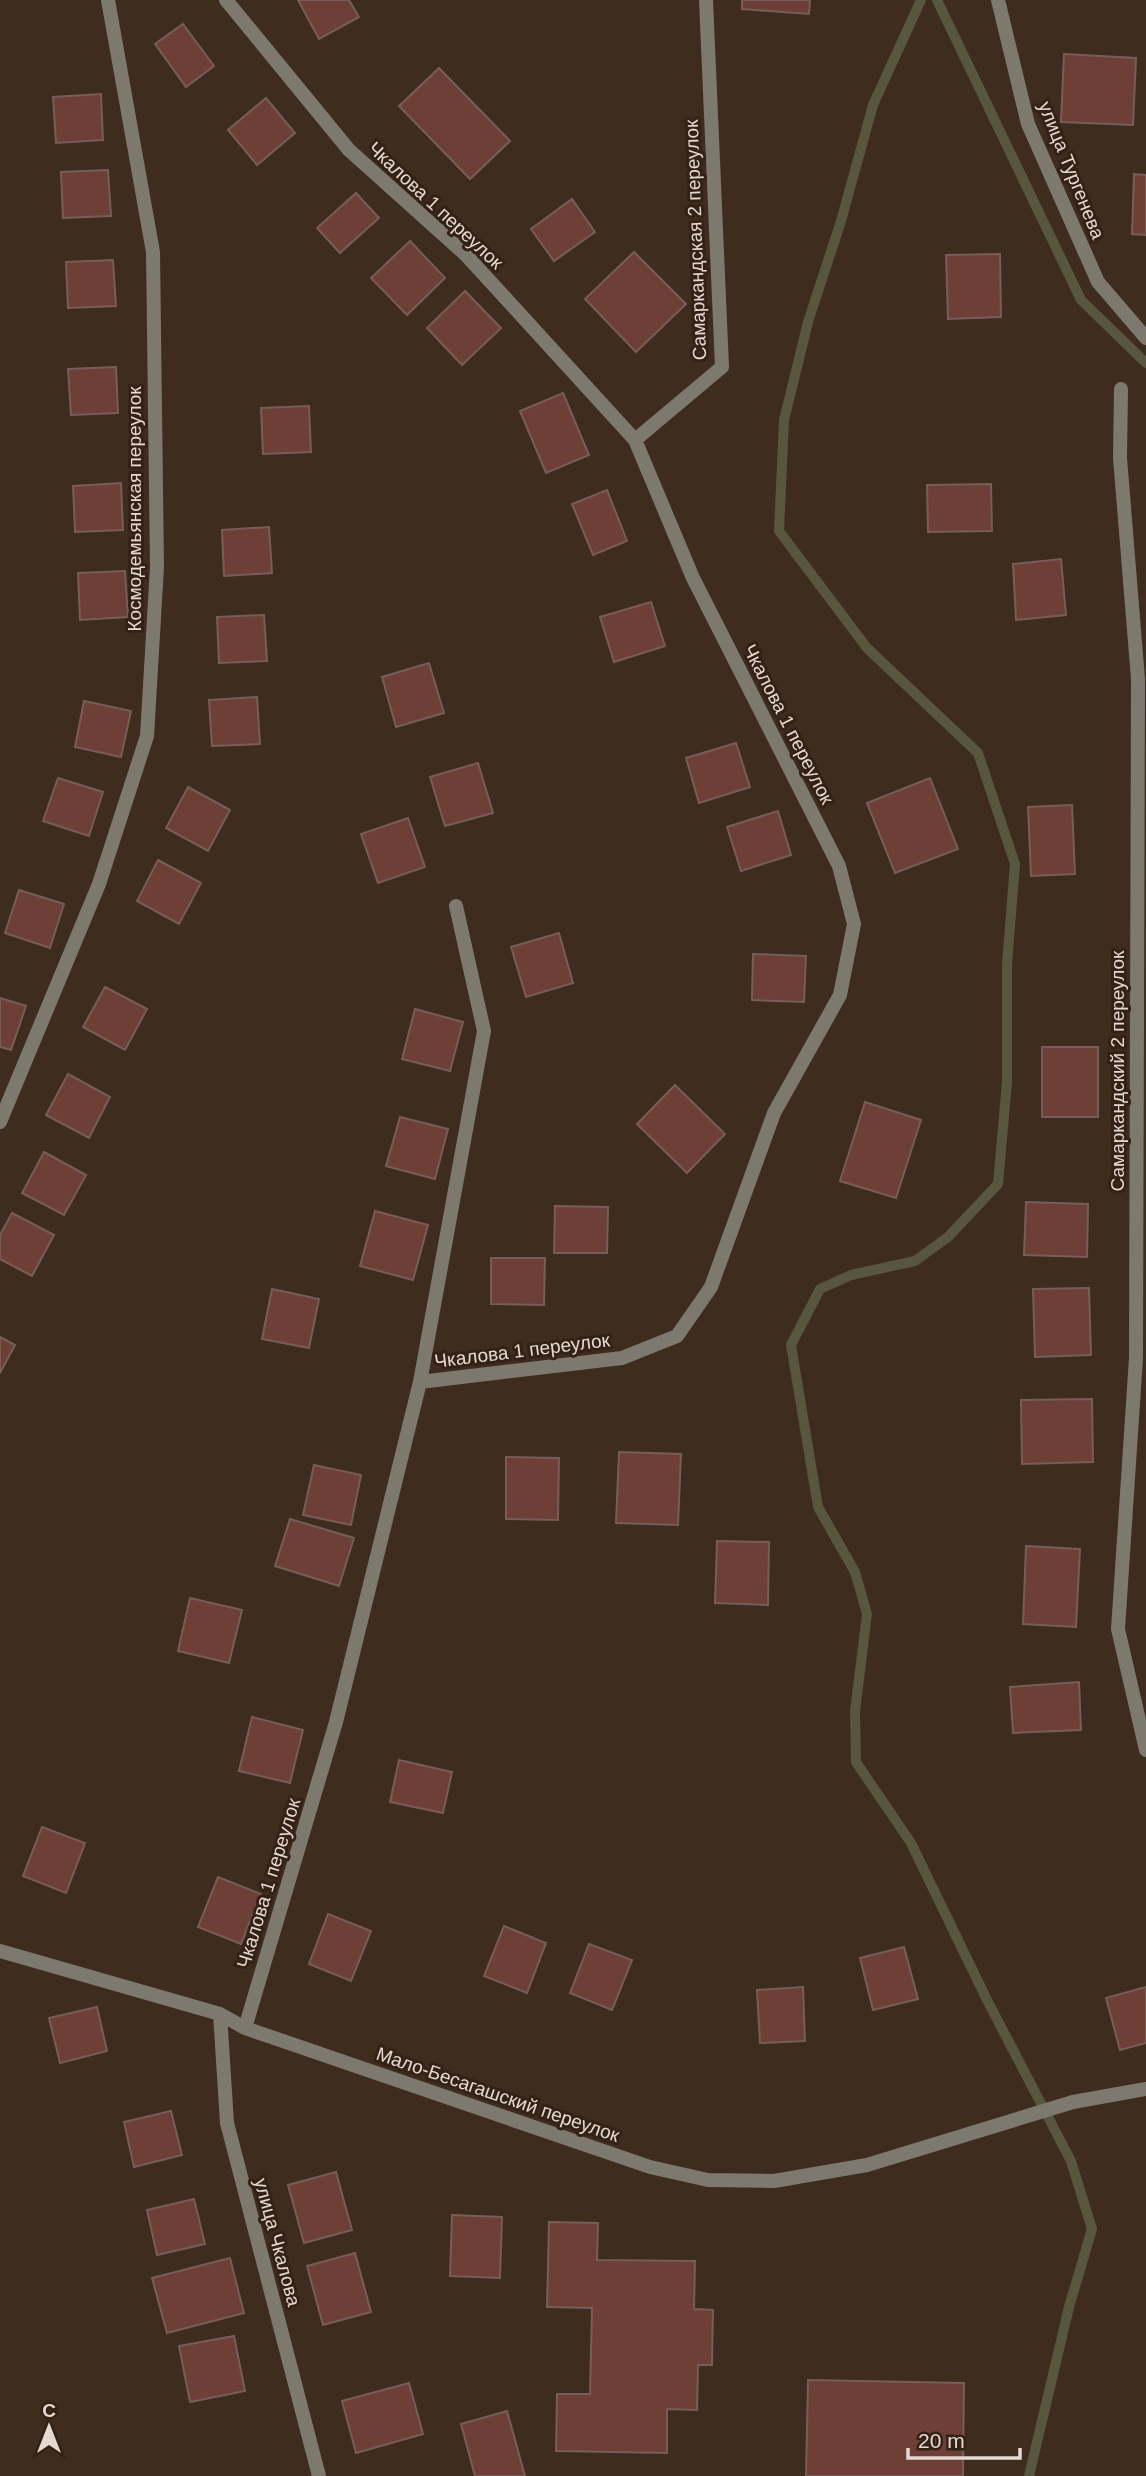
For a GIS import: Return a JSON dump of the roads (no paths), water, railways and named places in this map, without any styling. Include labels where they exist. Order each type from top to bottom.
[{"type":"street","name":"Космодемьянская переулок","points":[[0,1122],[99,884],[147,736],[157,567],[153,252],[108,0]]},
{"type":"street","name":"Чкалова 1 переулок","points":[[226,0],[349,150],[466,255],[635,440],[693,578],[839,866],[854,923],[840,995],[774,1113],[711,1287],[677,1336],[622,1358],[419,1382]]},
{"type":"street","name":"Самаркандская 2 переулок","points":[[635,440],[722,367],[706,0]]},
{"type":"street","name":"улица Тургенева","points":[[998,0],[1028,124],[1098,282],[1146,338]]},
{"type":"street","name":"Самаркандский 2 переулок","points":[[1121,389],[1120,458],[1142,680],[1136,1358],[1118,1629],[1146,1750]]},
{"type":"street","name":"Чкалова 1 переулок","points":[[245,2028],[336,1722],[419,1382],[484,1031],[456,906]]},
{"type":"street","name":"Мало-Бесагашский переулок","points":[[0,1951],[220,2014],[245,2028],[650,2167],[708,2180],[774,2181],[867,2165],[1073,2102],[1146,2089]]},
{"type":"street","name":"улица Чкалова","points":[[220,2014],[227,2123],[319,2476]]},
{"type":"waterway","points":[[921,0],[873,105],[841,221],[808,322],[784,420],[779,531],[867,648],[978,753],[1015,864],[1007,964],[1007,1082],[998,1184],[948,1237],[915,1261],[851,1275],[820,1289],[791,1345],[818,1507],[855,1572],[867,1614],[855,1711],[856,1762],[911,1843],[987,2000],[1071,2161],[1092,2229],[1069,2307],[1029,2476]]},
{"type":"waterway","points":[[937,0],[1081,300],[1146,363]]}]
